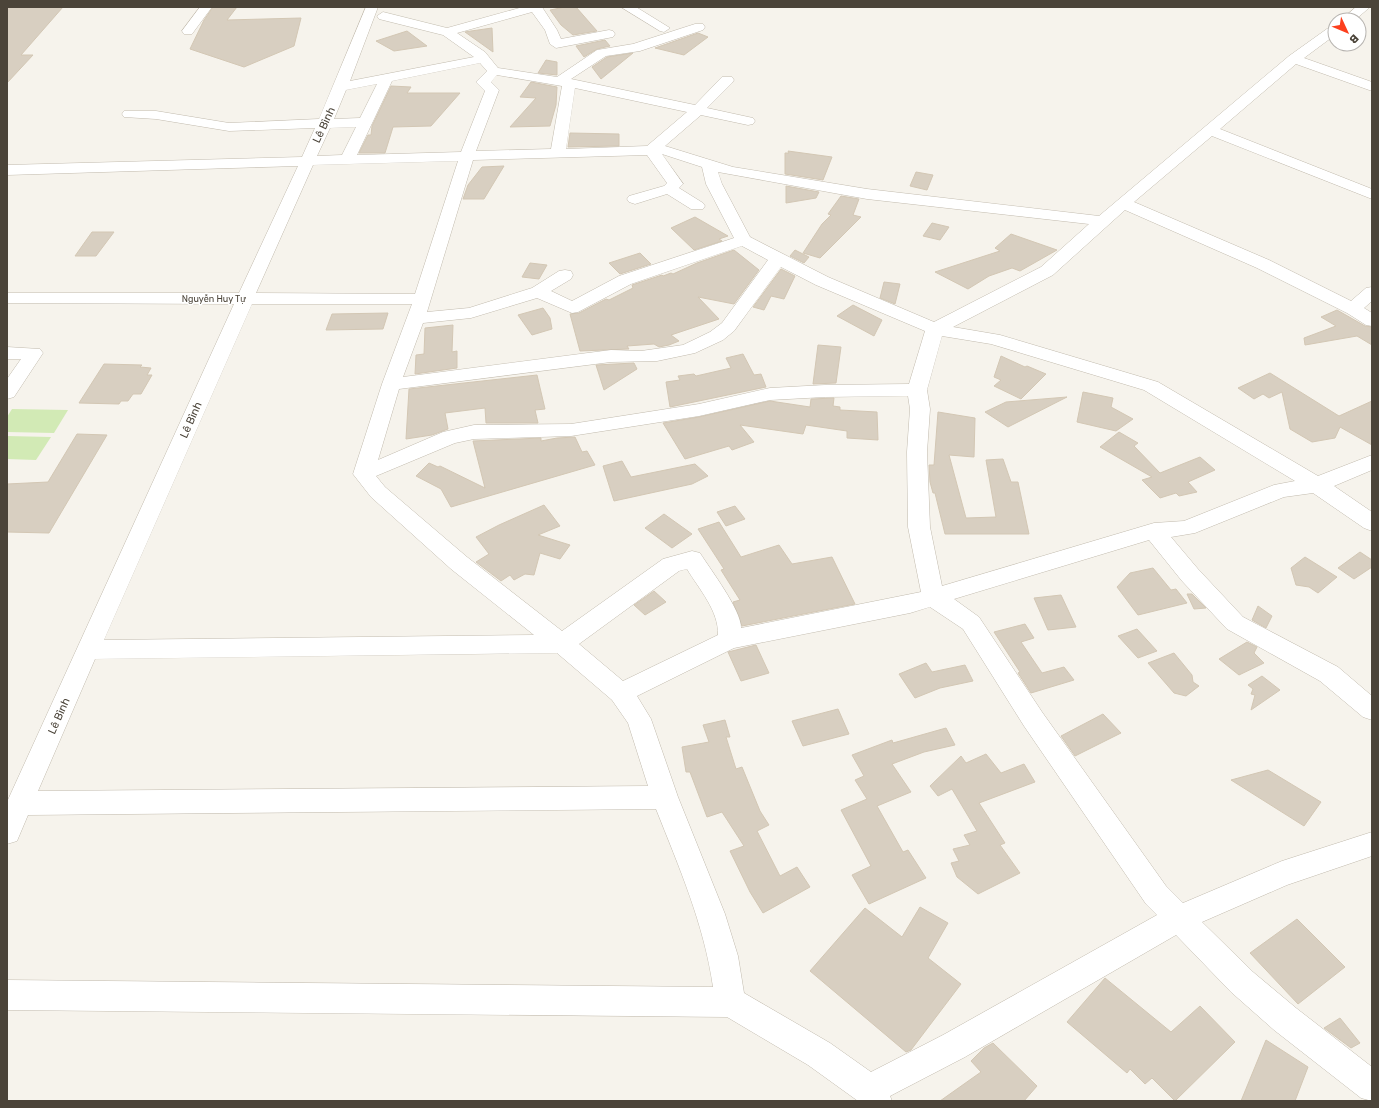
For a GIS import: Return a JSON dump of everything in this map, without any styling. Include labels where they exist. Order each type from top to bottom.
[{"type":"street","points":[[188,31],[206,7]]},
{"type":"street","points":[[447,32],[535,7],[551,30],[556,44],[609,34]]},
{"type":"street","points":[[627,7],[664,28]]},
{"type":"street","points":[[378,11],[447,32],[464,43],[483,59],[494,71],[564,82],[748,121]]},
{"type":"street","name":"Lê Bình","points":[[7,832],[308,160],[378,11]]},
{"type":"street","points":[[558,152],[564,82],[602,54],[635,48],[699,27]]},
{"type":"street","points":[[1327,35],[1294,59],[1123,203],[1047,270],[935,330],[917,390],[920,409],[917,452],[919,526],[933,597],[971,624],[1032,719],[1156,895],[1248,988],[1372,1087]]},
{"type":"street","points":[[341,87],[483,59]]},
{"type":"street","points":[[1294,59],[1372,87]]},
{"type":"street","points":[[363,474],[391,384],[416,318],[467,156],[492,90],[484,82],[494,71]]},
{"type":"street","points":[[348,159],[386,78]]},
{"type":"street","points":[[651,150],[698,111],[727,80]]},
{"type":"street","points":[[129,114],[156,115],[229,127],[366,122]]},
{"type":"street","points":[[1210,130],[1372,194]]},
{"type":"street","points":[[635,199],[669,189],[675,184],[651,150]]},
{"type":"street","points":[[7,170],[558,152],[663,150],[731,171],[867,194],[1102,221]]},
{"type":"street","points":[[708,163],[714,184],[743,240],[778,259],[822,281],[935,330],[994,339],[1151,386],[1316,485],[1372,523]]},
{"type":"street","points":[[669,189],[697,206]]},
{"type":"street","points":[[1123,203],[1263,264],[1353,309],[1372,321]]},
{"type":"street","points":[[538,292],[572,308],[625,280],[743,240]]},
{"type":"street","points":[[391,384],[611,356],[634,358],[657,356],[699,346],[719,337],[778,259]]},
{"type":"street","points":[[416,318],[471,313],[538,292],[564,275]]},
{"type":"street","points":[[1353,309],[1372,292]]},
{"type":"street","name":"Nguyễn Huy Tự","points":[[7,298],[246,300],[421,299]]},
{"type":"street","points":[[7,353],[34,353],[7,394]]},
{"type":"street","points":[[363,474],[450,437],[474,432],[571,430],[699,410],[770,394],[825,391],[917,390]]},
{"type":"street","points":[[621,693],[729,640],[910,604],[1154,531],[1187,528],[1281,490],[1316,485],[1372,462]]},
{"type":"street","points":[[363,474],[378,492],[459,563],[562,644],[621,693],[639,719],[665,798],[711,914],[723,956],[730,1002]]},
{"type":"street","points":[[1154,531],[1190,575],[1235,623],[1329,674],[1372,710]]},
{"type":"street","points":[[88,650],[562,644],[671,565],[692,559],[724,609],[730,624],[729,640]]},
{"type":"street","points":[[20,803],[665,798]]},
{"type":"street","points":[[7,994],[730,1002],[819,1054],[873,1096],[954,1046],[1178,918],[1282,874],[1372,844]]},
{"type":"green space","points":[[12,409],[68,410],[54,433],[7,432],[7,417]]},
{"type":"green space","points":[[7,436],[51,437],[36,460],[7,459]]},
{"type":"building","points":[[7,7],[63,7],[21,55],[33,55],[7,83]]},
{"type":"building","points":[[213,7],[237,7],[227,20],[301,18],[294,46],[244,67],[190,49],[204,20]]},
{"type":"building","points":[[565,7],[576,7],[597,31],[573,35],[561,25],[550,10]]},
{"type":"building","points":[[492,28],[493,52],[465,32],[471,31]]},
{"type":"building","points":[[407,31],[427,46],[394,51],[376,41]]},
{"type":"building","points":[[698,33],[708,37],[684,55],[655,48]]},
{"type":"building","points":[[605,40],[610,46],[597,49],[584,57],[576,46]]},
{"type":"building","points":[[633,53],[601,79],[592,67],[607,57]]},
{"type":"building","points":[[546,60],[557,62],[557,75],[538,73]]},
{"type":"building","points":[[531,82],[557,87],[556,105],[550,126],[510,127],[536,98],[520,97]]},
{"type":"building","points":[[391,86],[411,87],[407,93],[460,93],[431,126],[393,127],[385,153],[359,153],[368,135],[371,135],[372,126]]},
{"type":"building","points":[[570,133],[619,134],[619,146],[568,147]]},
{"type":"building","points":[[788,151],[832,157],[823,180],[785,174],[785,153],[789,153]]},
{"type":"building","points":[[504,166],[484,199],[463,199],[468,185],[482,167]]},
{"type":"building","points":[[916,172],[933,175],[927,190],[910,186]]},
{"type":"building","points":[[786,186],[819,192],[816,198],[786,203]]},
{"type":"building","points":[[841,196],[859,199],[853,215],[861,217],[820,258],[803,253],[822,224],[831,215],[828,214]]},
{"type":"building","points":[[695,217],[728,236],[719,239],[722,241],[694,250],[671,228]]},
{"type":"building","points":[[932,223],[949,227],[940,240],[923,236]]},
{"type":"building","points":[[92,232],[114,232],[96,256],[75,256]]},
{"type":"building","points":[[1011,234],[1057,250],[1020,271],[1012,268],[989,276],[968,289],[935,272],[1000,251],[995,248]]},
{"type":"building","points":[[734,250],[759,270],[734,304],[698,297],[719,319],[671,335],[679,341],[669,345],[659,347],[654,344],[627,346],[629,349],[580,351],[570,314],[579,313],[606,299],[609,300],[633,288],[632,285],[662,275],[673,274],[697,263]]},
{"type":"building","points":[[795,250],[809,257],[804,263],[790,256]]},
{"type":"building","points":[[640,253],[651,264],[620,274],[609,263]]},
{"type":"building","points":[[530,263],[547,265],[539,279],[522,277]]},
{"type":"building","points":[[781,269],[795,276],[784,299],[771,296],[764,310],[753,307]]},
{"type":"building","points":[[884,282],[900,284],[895,304],[880,298]]},
{"type":"building","points":[[853,305],[882,320],[874,336],[837,316]]},
{"type":"building","points":[[543,308],[550,318],[552,329],[532,335],[518,315]]},
{"type":"building","points":[[1337,310],[1365,326],[1372,327],[1372,345],[1357,336],[1305,345],[1304,338],[1336,326],[1321,317]]},
{"type":"building","points":[[388,313],[383,329],[326,330],[332,314]]},
{"type":"building","points":[[453,325],[452,352],[457,351],[457,368],[415,374],[416,355],[424,354],[425,328]]},
{"type":"building","points":[[818,345],[841,347],[836,383],[813,384]]},
{"type":"building","points":[[743,354],[754,375],[761,374],[766,387],[670,407],[666,382],[680,380],[678,376],[694,374],[696,376],[731,368],[726,358]]},
{"type":"building","points":[[1001,356],[1025,367],[1027,366],[1046,374],[1021,399],[994,386],[1001,380],[994,377]]},
{"type":"building","points":[[634,363],[637,369],[604,390],[596,365]]},
{"type":"building","points":[[104,364],[142,365],[140,367],[151,368],[147,375],[152,375],[141,394],[133,394],[128,401],[121,401],[119,404],[79,403]]},
{"type":"building","points":[[1270,373],[1339,416],[1372,401],[1372,445],[1340,427],[1335,438],[1312,442],[1290,429],[1282,392],[1269,398],[1263,394],[1254,399],[1238,388]]},
{"type":"building","points":[[537,375],[545,409],[535,410],[538,423],[486,423],[485,408],[445,413],[448,429],[432,435],[406,439],[409,389]]},
{"type":"building","points":[[1083,392],[1113,398],[1111,407],[1133,419],[1116,431],[1077,422]]},
{"type":"building","points":[[1067,397],[1008,427],[985,412],[1006,402]]},
{"type":"building","points":[[834,398],[833,406],[840,407],[840,410],[877,412],[878,440],[847,438],[847,431],[806,425],[803,434],[740,425],[754,442],[732,450],[729,446],[685,459],[663,423],[699,417],[770,401],[810,407],[811,399]]},
{"type":"building","points":[[938,412],[975,418],[974,457],[949,455],[966,518],[996,517],[986,460],[1003,459],[1011,482],[1018,482],[1029,534],[945,534],[935,493],[933,493],[930,482],[929,465],[934,465]]},
{"type":"building","points":[[1119,432],[1138,443],[1134,446],[1160,473],[1200,457],[1215,470],[1188,482],[1197,492],[1179,496],[1176,493],[1160,498],[1142,480],[1152,477],[1100,447]]},
{"type":"building","points":[[77,434],[107,435],[49,533],[7,532],[7,484],[48,482]]},
{"type":"building","points":[[575,437],[582,452],[587,451],[595,465],[451,507],[441,489],[416,476],[429,463],[438,467],[440,466],[485,488],[473,441],[541,438],[541,441]]},
{"type":"building","points":[[622,461],[631,477],[695,464],[708,476],[692,484],[614,501],[603,466]]},
{"type":"building","points":[[544,505],[560,526],[538,535],[570,545],[560,559],[540,553],[534,575],[525,574],[514,580],[510,575],[501,581],[476,562],[489,554],[476,537]]},
{"type":"building","points":[[735,506],[745,519],[726,526],[717,512]]},
{"type":"building","points":[[664,514],[692,534],[672,548],[645,528]]},
{"type":"building","points":[[719,522],[741,557],[779,545],[792,564],[832,557],[855,604],[742,626],[733,602],[740,600],[721,570],[724,569],[698,529]]},
{"type":"building","points":[[1360,552],[1372,560],[1372,567],[1354,579],[1338,568]]},
{"type":"building","points":[[1305,557],[1337,577],[1318,593],[1309,587],[1296,585],[1291,568]]},
{"type":"building","points":[[1153,568],[1171,590],[1176,589],[1187,603],[1138,615],[1117,587],[1130,573]]},
{"type":"building","points":[[654,591],[666,602],[645,615],[634,605]]},
{"type":"building","points":[[1187,594],[1192,594],[1206,608],[1194,609]]},
{"type":"building","points":[[1061,595],[1076,627],[1048,630],[1034,598]]},
{"type":"building","points":[[1258,606],[1272,616],[1266,628],[1252,620]]},
{"type":"building","points":[[1025,624],[1034,638],[1021,642],[1042,673],[1064,667],[1074,680],[1031,693],[1018,673],[1020,672],[994,632]]},
{"type":"building","points":[[1137,629],[1157,651],[1138,658],[1118,636]]},
{"type":"building","points":[[1247,642],[1257,647],[1254,653],[1264,663],[1239,675],[1219,659]]},
{"type":"building","points":[[756,645],[769,673],[741,681],[728,652]]},
{"type":"building","points":[[1174,653],[1192,675],[1193,682],[1199,686],[1186,696],[1174,693],[1148,663]]},
{"type":"building","points":[[926,663],[932,672],[965,665],[973,681],[940,688],[915,698],[899,674]]},
{"type":"building","points":[[1262,676],[1280,690],[1251,710],[1255,695],[1251,694],[1253,689],[1248,685]]},
{"type":"building","points":[[838,709],[849,734],[803,746],[792,721]]},
{"type":"building","points":[[1103,714],[1121,733],[1075,756],[1061,736]]},
{"type":"building","points":[[725,720],[730,737],[726,737],[736,769],[742,767],[760,811],[769,825],[757,831],[780,876],[797,867],[810,887],[763,913],[750,892],[730,851],[744,846],[722,812],[707,817],[690,772],[686,772],[682,747],[709,742],[703,725]]},
{"type":"building","points":[[946,728],[955,745],[924,752],[892,764],[911,792],[877,806],[903,852],[908,850],[926,878],[869,904],[852,875],[871,866],[841,810],[867,799],[855,780],[864,776],[852,755],[892,740],[893,743]]},
{"type":"building","points":[[986,754],[1001,773],[1024,764],[1035,782],[979,803],[1005,843],[1000,845],[1020,873],[978,894],[957,877],[951,863],[959,861],[953,849],[970,845],[964,835],[977,831],[952,789],[938,796],[930,786],[961,756],[966,763]]},
{"type":"building","points":[[1268,770],[1321,802],[1304,826],[1231,780]]},
{"type":"building","points":[[920,907],[948,923],[928,958],[961,984],[911,1050],[906,1052],[810,971],[865,908],[902,937]]},
{"type":"building","points":[[1297,919],[1345,967],[1298,1004],[1250,953]]},
{"type":"building","points":[[1105,978],[1171,1032],[1200,1006],[1235,1042],[1175,1101],[1152,1078],[1145,1084],[1130,1069],[1127,1073],[1067,1022]]},
{"type":"building","points":[[1340,1018],[1360,1043],[1351,1048],[1324,1028]]},
{"type":"building","points":[[1266,1040],[1308,1067],[1295,1101],[1241,1101]]},
{"type":"building","points":[[993,1043],[1037,1086],[1024,1101],[940,1101],[981,1072],[971,1061],[984,1048]]}]
